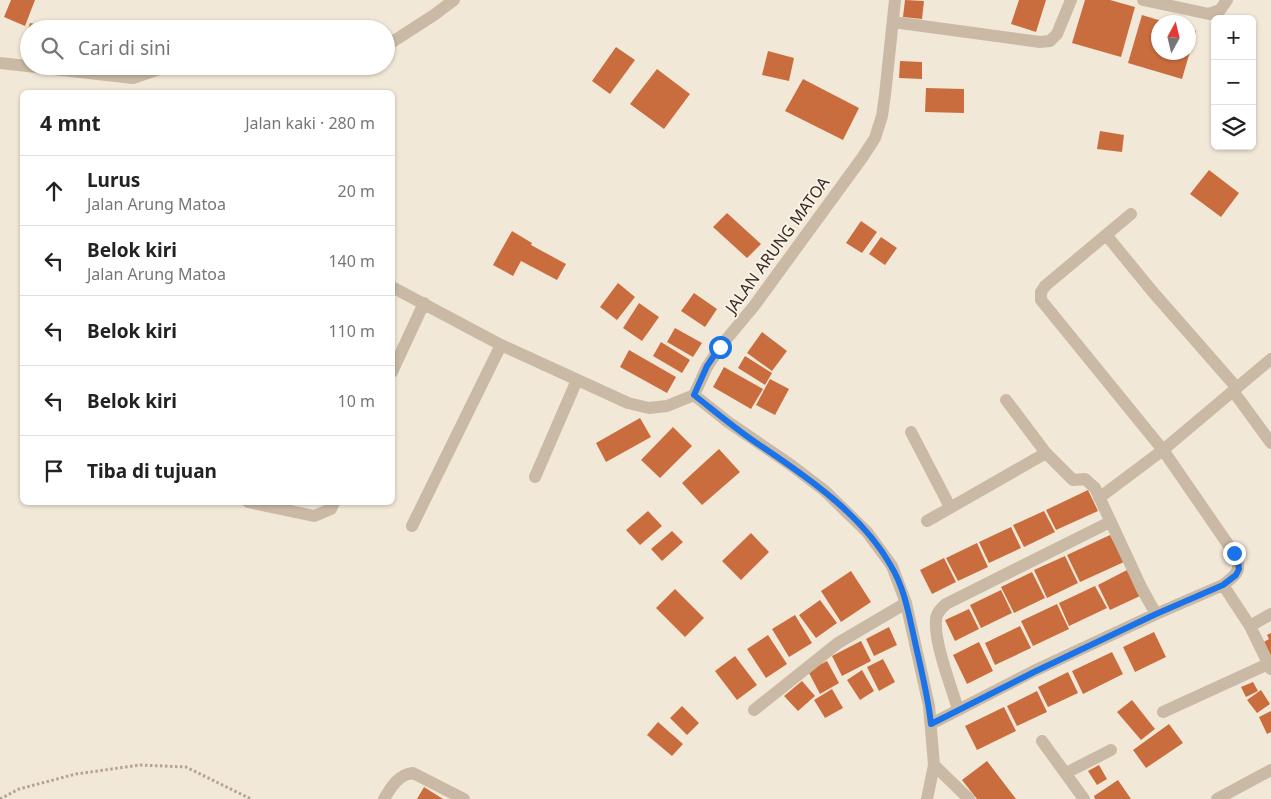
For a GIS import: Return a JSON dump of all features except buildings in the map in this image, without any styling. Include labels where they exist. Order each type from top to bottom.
[{"type":"street","points":[[395,40],[454,0]]},
{"type":"street","name":"JALAN ARUNG MATOA","points":[[694,395],[707,366],[720,347],[754,306],[875,138],[882,116],[895,0]]},
{"type":"street","points":[[893,22],[1040,42],[1050,41],[1057,34],[1071,0]]},
{"type":"street","points":[[1143,0],[1209,14],[1220,10],[1226,0]]},
{"type":"street","points":[[0,64],[20,66]]},
{"type":"street","points":[[104,75],[133,78],[142,75]]},
{"type":"street","points":[[931,724],[958,709],[1156,614],[1223,585],[1236,575],[1239,569],[1234,553],[1163,450],[1041,300],[1041,292],[1045,286],[1132,214]]},
{"type":"street","points":[[1107,236],[1235,390],[1271,443]]},
{"type":"street","points":[[395,288],[501,345],[628,403],[649,408],[667,406],[694,395],[728,422],[791,465],[825,492],[867,532],[892,566],[906,602],[923,677],[931,724],[934,764],[927,799]]},
{"type":"street","points":[[395,366],[424,303]]},
{"type":"street","points":[[412,526],[501,345]]},
{"type":"street","points":[[1099,498],[1163,450],[1271,359]]},
{"type":"street","points":[[535,477],[577,380]]},
{"type":"street","points":[[1006,400],[1046,453],[1073,480],[1081,478],[1088,481],[1095,488],[1142,589],[1156,614]]},
{"type":"street","points":[[911,432],[950,507]]},
{"type":"street","points":[[927,521],[1046,453]]},
{"type":"street","points":[[262,505],[314,516],[331,509],[333,505]]},
{"type":"street","points":[[958,709],[943,664],[936,631],[936,620],[940,609],[946,604],[1110,522]]},
{"type":"street","points":[[1163,712],[1270,667],[1250,626],[1223,585]]},
{"type":"street","points":[[754,710],[838,642],[906,602]]},
{"type":"street","points":[[1250,626],[1271,614]]},
{"type":"street","points":[[1042,741],[1084,799]]},
{"type":"street","points":[[1066,773],[1111,750]]},
{"type":"street","points":[[934,764],[968,799]]},
{"type":"street","points":[[1217,799],[1271,770]]},
{"type":"street","points":[[384,799],[400,778],[414,773],[464,799]]},
{"type":"path","points":[[0,799],[19,789],[76,774],[140,765],[186,767],[251,799]]},
{"type":"route","points":[[720,347],[707,366],[694,395],[763,448],[791,465],[825,492],[867,532],[892,566],[906,602],[929,706],[931,724],[1034,672],[1156,614],[1223,585],[1236,575],[1239,569],[1234,553]]}]
